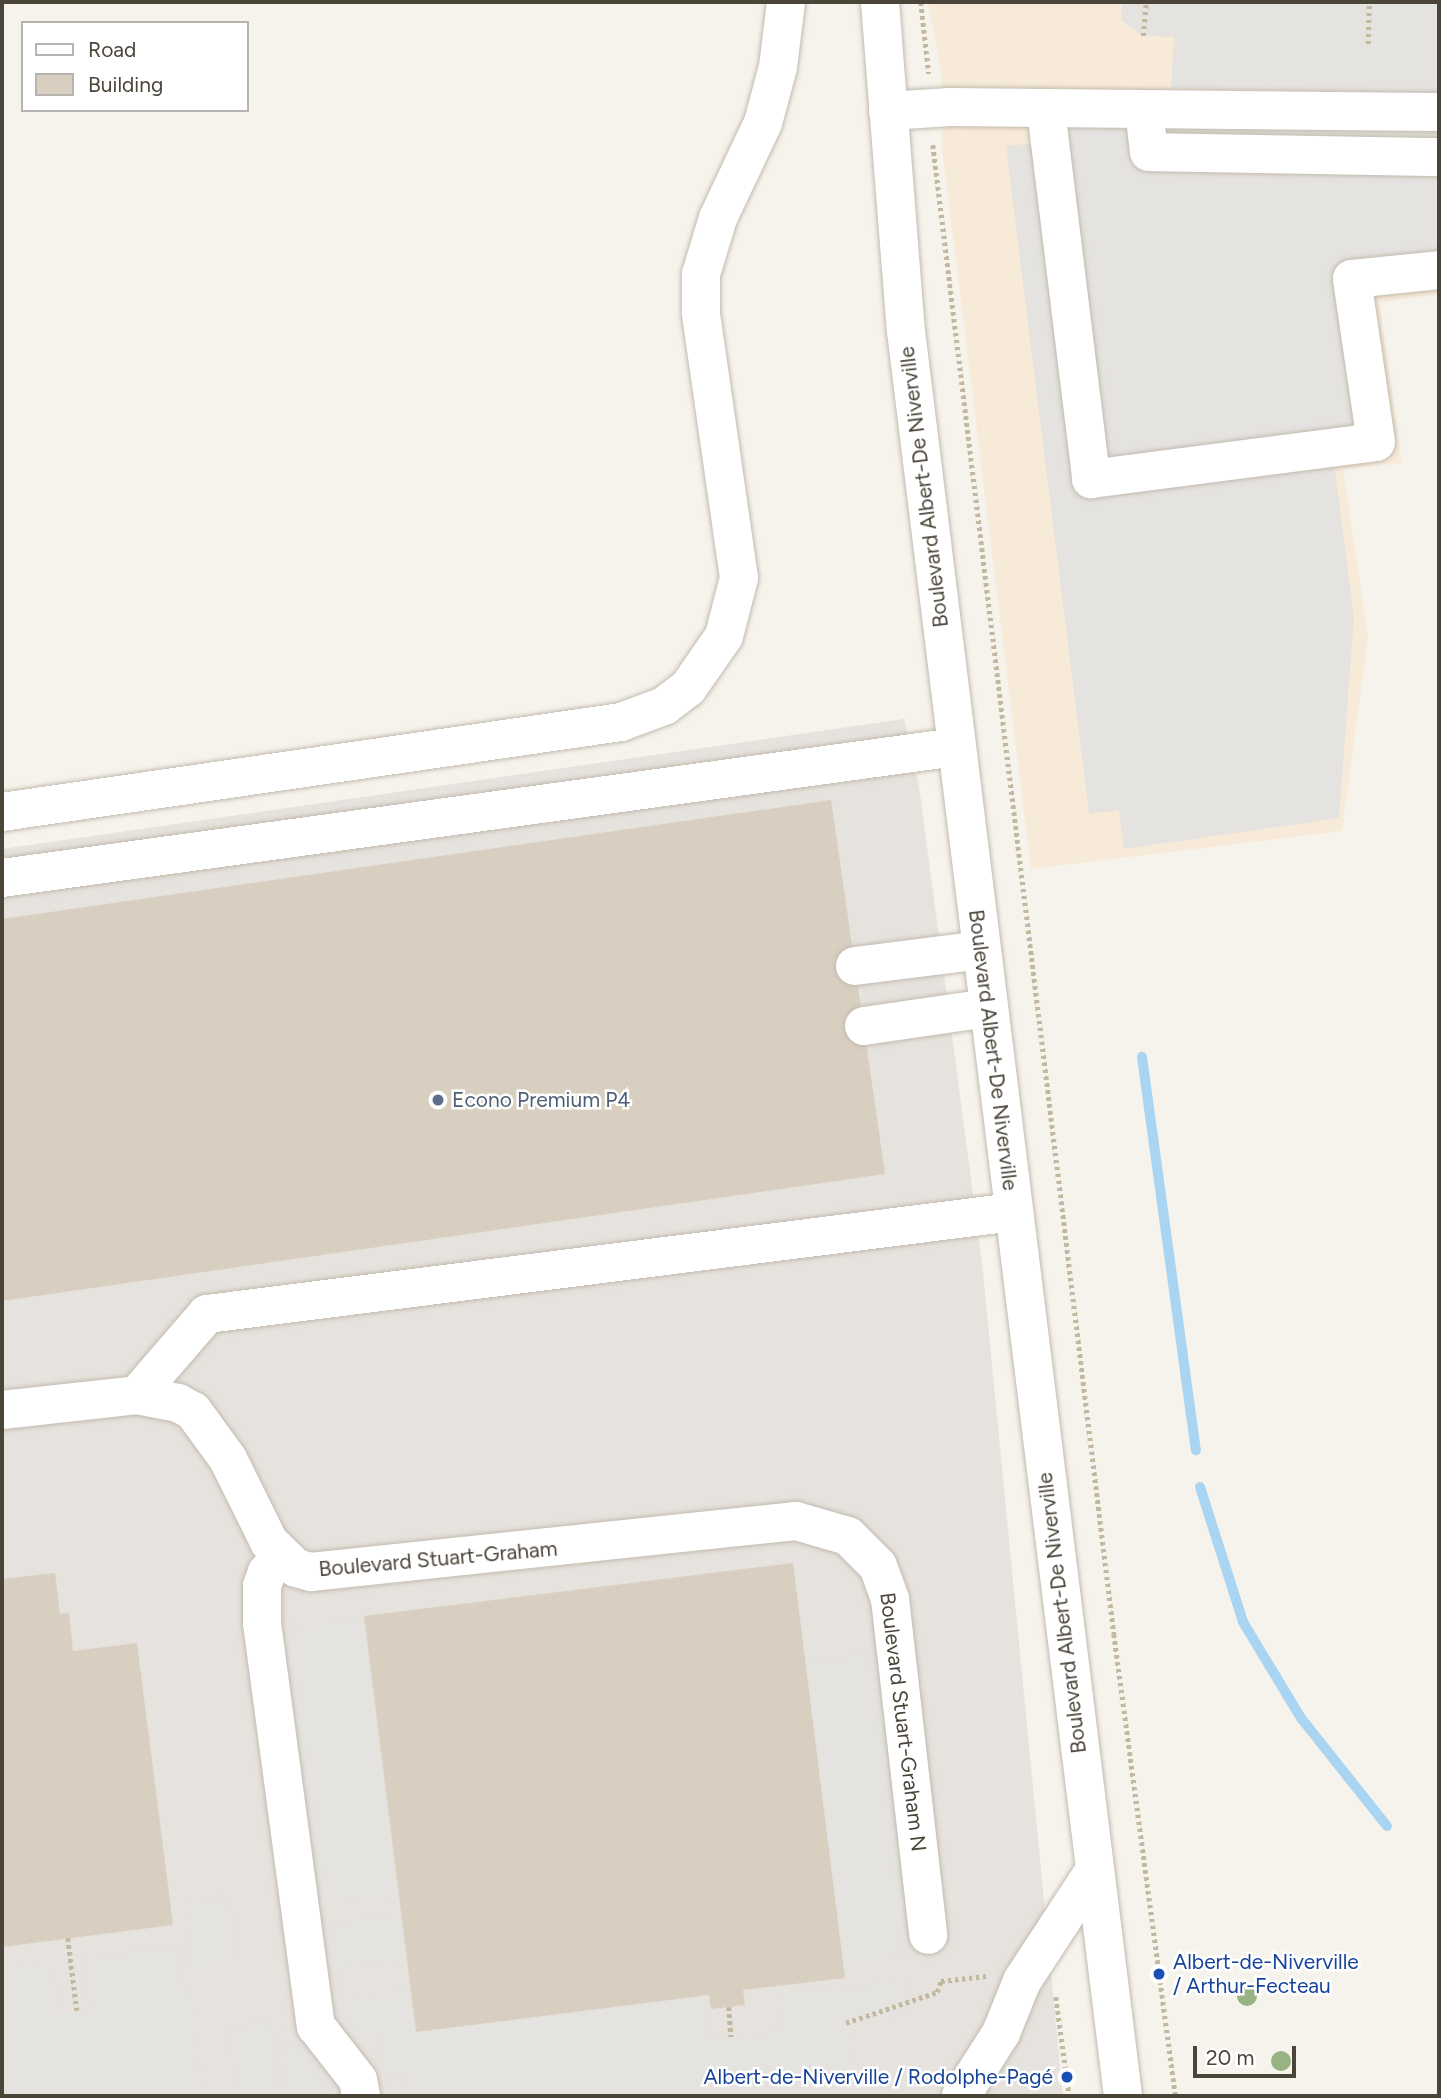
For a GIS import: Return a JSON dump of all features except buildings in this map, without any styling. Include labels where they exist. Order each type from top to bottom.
[{"type":"street","points":[[2,812],[621,722],[664,706],[688,688],[724,636],[739,578],[701,313],[701,274],[718,218],[763,123],[778,67],[786,2]]},
{"type":"street","name":"Boulevard Albert-De Niverville","points":[[880,2],[906,331],[1123,2096]]},
{"type":"street","points":[[1046,110],[1091,479],[1376,442],[1352,279],[1439,270]]},
{"type":"street","points":[[1144,110],[1149,152],[1439,157]]},
{"type":"street","points":[[888,111],[1439,112]]},
{"type":"street","points":[[2,878],[956,747]]},
{"type":"street","points":[[855,966],[981,950]]},
{"type":"street","points":[[864,1026],[988,1008]]},
{"type":"street","points":[[137,1395],[207,1314],[1013,1212]]},
{"type":"street","points":[[2,1410],[137,1395],[161,1397],[194,1411],[228,1459],[269,1542],[282,1558],[267,1572],[262,1586],[262,1623],[316,2026],[358,2080],[360,2096]]},
{"type":"street","name":"Boulevard Stuart-Graham","points":[[282,1558],[296,1568],[331,1573],[796,1521]]},
{"type":"street","name":"Boulevard Stuart-Graham N","points":[[796,1521],[848,1536],[864,1548],[885,1582],[928,1935]]},
{"type":"street","points":[[961,2096],[1001,2033],[1022,1981],[1094,1871]]},
{"type":"path","points":[[921,2],[930,80]]},
{"type":"path","points":[[1143,36],[1146,2]]},
{"type":"path","points":[[1368,44],[1369,2]]},
{"type":"path","points":[[933,161],[1112,1620],[1176,2096]]},
{"type":"path","points":[[68,1938],[78,2010]]},
{"type":"path","points":[[846,2024],[937,1992],[941,1981],[991,1975]]},
{"type":"path","points":[[1055,1984],[1069,2093]]},
{"type":"path","points":[[729,2007],[731,2037]]},
{"type":"shaded area","points":[[928,2],[1439,2],[1439,294],[1379,302],[1402,463],[1343,469],[1368,637],[1342,831],[1031,869],[942,148],[942,77]]},
{"type":"shaded area","points":[[1122,2],[1439,2],[1439,93],[1171,88],[1174,37],[1143,36],[1121,20]]},
{"type":"shaded area","points":[[1034,124],[1439,126],[1439,287],[1370,294],[1394,455],[1334,463],[1354,617],[1339,818],[1124,849],[1119,810],[1089,814],[1006,146],[1035,143]]},
{"type":"shaded area","points":[[904,719],[919,786],[982,1262],[1063,2096],[2,2096],[2,849]]},
{"type":"shaded area","points":[[364,1616],[399,1896],[302,1907],[263,1633]]},
{"type":"shaded area","points":[[897,1653],[928,1935],[888,1959],[843,1964],[805,1659]]},
{"type":"shaded area","points":[[230,1895],[237,1964],[192,1969],[184,1900]]},
{"type":"shaded area","points":[[401,1913],[407,1959],[310,1973],[304,1927]]},
{"type":"shaded area","points":[[178,1946],[181,1973],[191,1995],[203,2096],[2,2096],[2,1967],[53,1961],[59,2012],[77,2010],[89,2008],[84,1958]]},
{"type":"shaded area","points":[[906,1981],[910,2014],[847,2024],[858,2096],[399,2096],[407,2075],[383,2077],[378,2035],[329,2041],[361,2096],[288,2096],[279,2031],[316,2026],[313,2001],[411,1990],[417,2032],[704,1996],[706,2040],[780,2031],[776,1993]]},
{"type":"shaded area","points":[[271,2021],[279,2096],[236,2096],[229,2027]]},
{"type":"waterway","points":[[1142,1057],[1196,1450]]},
{"type":"waterway","points":[[1200,1487],[1243,1622],[1301,1718],[1387,1826]]},
{"type":"place","name":"Econo Premium P4","points":[[438,1100]]},
{"type":"place","name":"Albert-de-Niverville / Arthur-Fecteau","points":[[1159,1974]]},
{"type":"place","name":"Albert-de-Niverville / Rodolphe-Pagé","points":[[1067,2077]]}]
